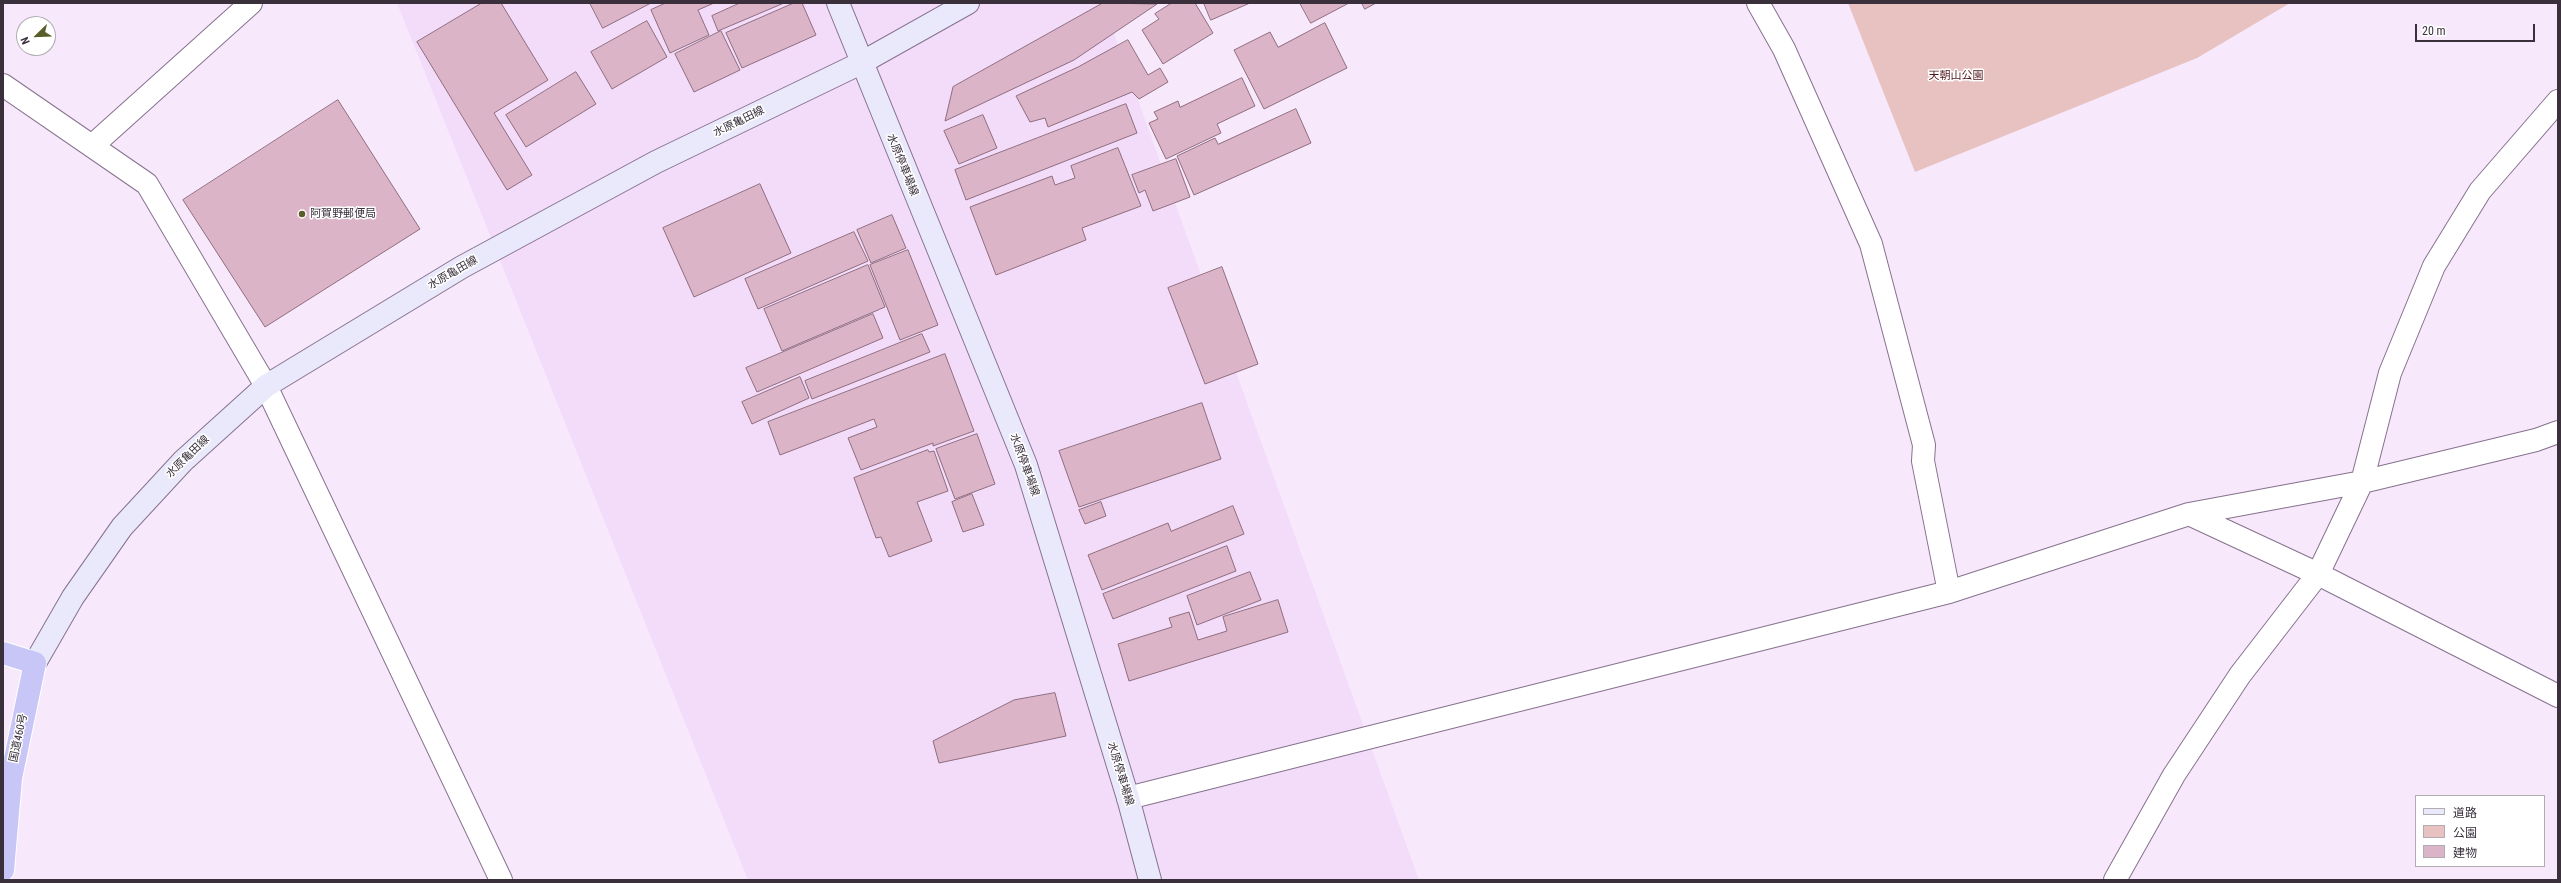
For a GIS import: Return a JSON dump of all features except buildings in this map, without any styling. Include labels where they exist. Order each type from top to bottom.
[{"type":"highway","points":[[3,653],[35,663]]},
{"type":"highway","name":"国道460号","points":[[3,870],[11,778],[35,663]]},
{"type":"main road","name":"水原停車場線","points":[[838,3],[861,63],[1026,465],[1128,798],[1150,880]]},
{"type":"main road","name":"水原亀田線","points":[[35,663],[73,596],[122,527],[183,461],[266,386],[469,263],[656,162],[861,63],[968,3]]},
{"type":"street","points":[[92,146],[250,3]]},
{"type":"street","points":[[1758,3],[1784,49],[1871,244],[1924,445],[1923,461],[1949,592]]},
{"type":"street","points":[[3,85],[147,184],[266,386],[501,880]]},
{"type":"street","points":[[2116,880],[2174,775],[2190,750],[2240,675],[2318,574],[2362,482],[2390,373],[2434,266],[2480,192],[2558,101]]},
{"type":"street","points":[[1128,798],[1949,592],[2189,514],[2362,482],[2536,440],[2558,432]]},
{"type":"street","points":[[2189,514],[2318,574],[2558,696]]},
{"type":"shaded area","points":[[397,3],[1103,3],[1419,880],[748,880]]},
{"type":"green space","name":"天朝山公園","points":[[1848,3],[2290,3],[2197,58],[1915,172]]},
{"type":"place","name":"阿賀野郵便局","points":[[302,214]]}]
